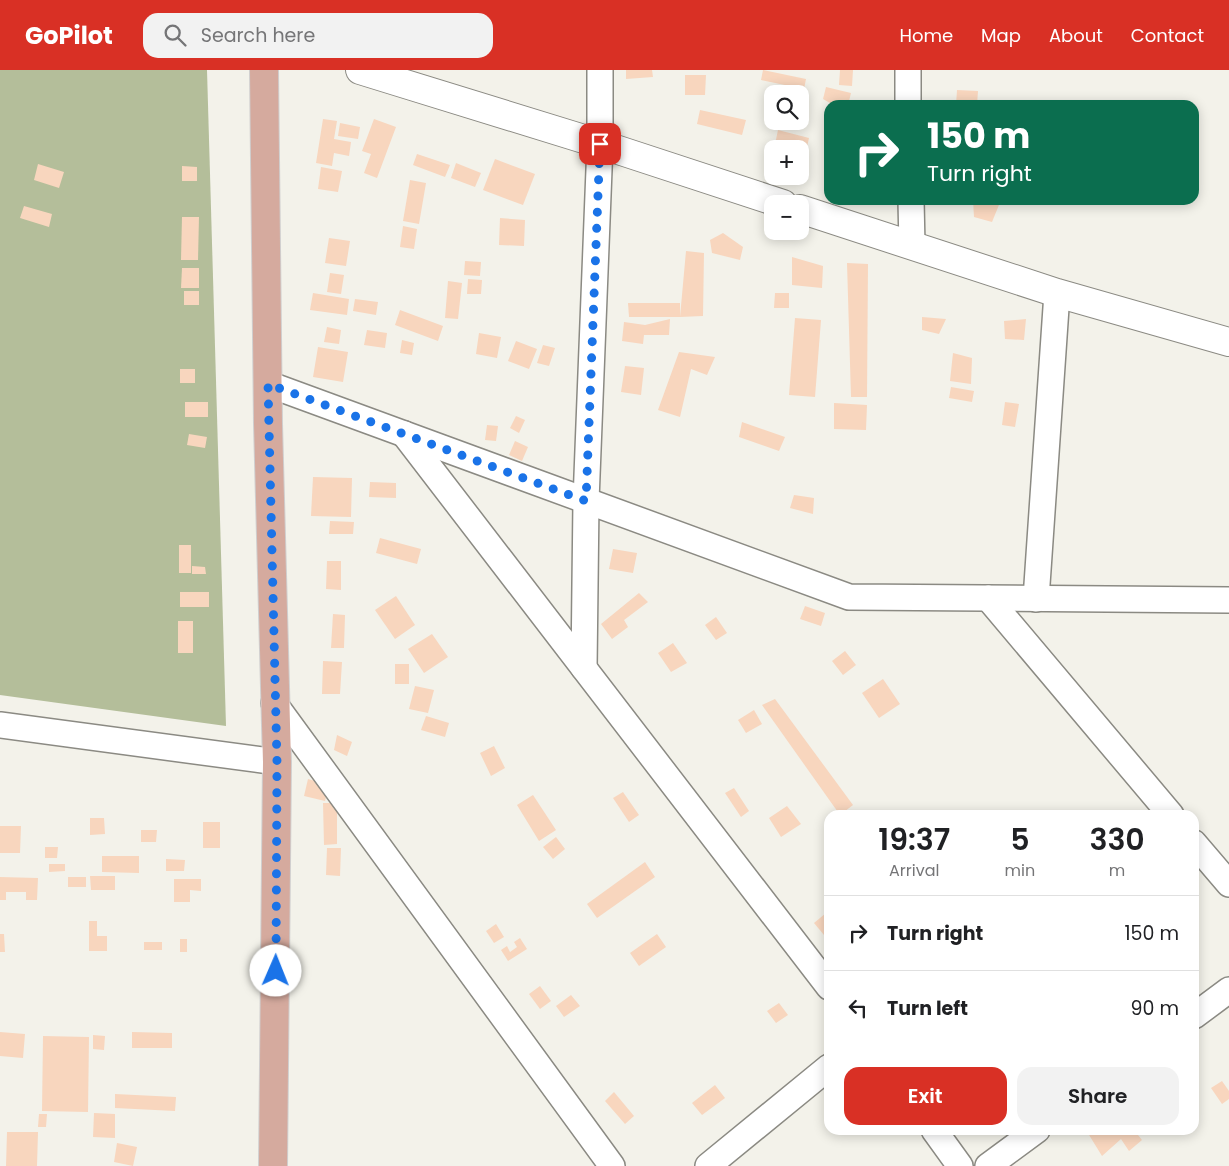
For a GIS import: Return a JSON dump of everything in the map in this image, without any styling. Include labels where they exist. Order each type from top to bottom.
[{"type":"main road","points":[[264,70],[268,384],[274,702],[277,762],[273,1166]]},
{"type":"street","points":[[360,70],[600,144],[764,198]]},
{"type":"street","points":[[584,668],[586,501],[600,144],[600,70]]},
{"type":"street","points":[[908,70],[908,100]]},
{"type":"street","points":[[911,205],[912,246]]},
{"type":"street","points":[[809,212],[1057,293],[1229,342]]},
{"type":"street","points":[[1036,599],[1057,293]]},
{"type":"street","points":[[268,384],[849,597],[1229,600]]},
{"type":"street","points":[[404,434],[824,980]]},
{"type":"street","points":[[988,598],[1167,810]]},
{"type":"street","points":[[274,702],[612,1166]]},
{"type":"street","points":[[0,726],[277,762]]},
{"type":"street","points":[[1199,848],[1229,884]]},
{"type":"street","points":[[1199,1012],[1229,990]]},
{"type":"street","points":[[708,1166],[824,1072]]},
{"type":"street","points":[[938,1135],[960,1166]]},
{"type":"street","points":[[988,1166],[1031,1135]]},
{"type":"green space","points":[[0,70],[207,70],[226,726],[0,695]]},
{"type":"building","points":[[626,70],[652,70],[653,77],[626,79]]},
{"type":"building","points":[[763,70],[806,79],[805,85],[785,85],[761,80]]},
{"type":"building","points":[[840,70],[853,70],[852,86],[839,85]]},
{"type":"building","points":[[685,75],[706,75],[705,95],[685,95]]},
{"type":"building","points":[[826,87],[851,93],[849,100],[823,99]]},
{"type":"building","points":[[957,90],[978,91],[977,100],[956,100]]},
{"type":"building","points":[[700,110],[746,120],[742,135],[697,124]]},
{"type":"building","points":[[323,119],[337,121],[334,139],[351,142],[349,156],[334,153],[332,166],[316,163]]},
{"type":"building","points":[[374,119],[396,127],[377,178],[364,173],[371,154],[362,151]]},
{"type":"building","points":[[340,123],[360,127],[358,139],[338,136]]},
{"type":"building","points":[[778,130],[809,138],[809,140],[776,140]]},
{"type":"building","points":[[417,154],[450,165],[445,177],[413,165]]},
{"type":"building","points":[[495,159],[535,174],[523,205],[483,190]]},
{"type":"building","points":[[456,163],[481,173],[475,187],[451,178]]},
{"type":"building","points":[[38,164],[64,172],[59,188],[34,180]]},
{"type":"building","points":[[182,166],[197,167],[197,181],[182,181]]},
{"type":"building","points":[[321,167],[342,171],[338,192],[318,189]]},
{"type":"building","points":[[410,180],[426,183],[419,224],[403,221]]},
{"type":"building","points":[[973,205],[999,205],[992,222],[974,217]]},
{"type":"building","points":[[24,206],[52,214],[49,227],[20,218]]},
{"type":"building","points":[[182,217],[199,217],[198,260],[181,260]]},
{"type":"building","points":[[500,218],[525,220],[524,246],[499,245]]},
{"type":"building","points":[[403,226],[417,229],[414,249],[400,247]]},
{"type":"building","points":[[723,233],[743,247],[740,260],[712,253],[710,240]]},
{"type":"building","points":[[329,238],[350,241],[346,266],[325,263]]},
{"type":"building","points":[[686,251],[704,253],[703,316],[680,317]]},
{"type":"building","points":[[792,257],[823,266],[822,288],[792,285]]},
{"type":"building","points":[[465,261],[481,262],[480,276],[464,275]]},
{"type":"building","points":[[847,263],[868,264],[867,397],[851,397]]},
{"type":"building","points":[[182,268],[199,268],[199,288],[181,288]]},
{"type":"building","points":[[330,273],[344,275],[341,294],[327,292]]},
{"type":"building","points":[[468,279],[482,280],[481,294],[467,294]]},
{"type":"building","points":[[448,281],[462,283],[458,319],[445,318]]},
{"type":"building","points":[[184,291],[199,291],[199,305],[184,305]]},
{"type":"building","points":[[313,293],[349,299],[347,315],[310,310]]},
{"type":"building","points":[[775,293],[789,293],[789,308],[774,308]]},
{"type":"building","points":[[355,299],[378,302],[376,315],[353,311]]},
{"type":"building","points":[[628,303],[680,303],[680,317],[629,317]]},
{"type":"building","points":[[400,310],[443,326],[438,341],[395,325]]},
{"type":"building","points":[[922,317],[946,319],[939,334],[922,330]]},
{"type":"building","points":[[795,318],[821,320],[815,397],[789,395]]},
{"type":"building","points":[[670,319],[669,335],[644,335],[643,344],[622,341],[624,322],[645,325]]},
{"type":"building","points":[[1026,319],[1024,340],[1005,339],[1004,321]]},
{"type":"building","points":[[327,327],[341,330],[339,344],[324,342]]},
{"type":"building","points":[[367,330],[387,333],[385,348],[364,345]]},
{"type":"building","points":[[479,333],[501,337],[497,358],[476,354]]},
{"type":"building","points":[[402,340],[414,343],[412,355],[400,353]]},
{"type":"building","points":[[516,341],[537,349],[529,369],[508,361]]},
{"type":"building","points":[[543,345],[555,348],[549,366],[537,363]]},
{"type":"building","points":[[318,347],[348,352],[343,382],[313,377]]},
{"type":"building","points":[[679,352],[715,357],[707,375],[691,369],[680,417],[658,410]]},
{"type":"building","points":[[953,353],[972,358],[971,384],[950,381]]},
{"type":"building","points":[[625,366],[644,368],[641,395],[621,392]]},
{"type":"building","points":[[180,369],[195,369],[195,383],[180,383]]},
{"type":"building","points":[[951,387],[974,391],[972,402],[949,398]]},
{"type":"building","points":[[185,402],[208,402],[208,417],[185,417]]},
{"type":"building","points":[[1005,402],[1019,404],[1015,427],[1002,425]]},
{"type":"building","points":[[834,403],[867,405],[866,430],[834,429]]},
{"type":"building","points":[[516,416],[525,420],[519,433],[510,428]]},
{"type":"building","points":[[742,422],[785,437],[779,451],[739,437]]},
{"type":"building","points":[[487,425],[498,426],[496,441],[485,440]]},
{"type":"building","points":[[189,434],[207,437],[205,448],[187,445]]},
{"type":"building","points":[[515,441],[528,447],[522,461],[509,455]]},
{"type":"building","points":[[313,477],[352,478],[351,517],[311,516]]},
{"type":"building","points":[[370,482],[396,483],[396,498],[369,497]]},
{"type":"building","points":[[794,495],[814,498],[813,514],[790,508]]},
{"type":"building","points":[[330,521],[354,522],[353,534],[329,534]]},
{"type":"building","points":[[380,538],[421,549],[417,564],[376,553]]},
{"type":"building","points":[[179,545],[191,545],[191,573],[179,573]]},
{"type":"building","points":[[613,549],[637,553],[633,573],[609,569]]},
{"type":"building","points":[[327,561],[341,561],[341,590],[326,589]]},
{"type":"building","points":[[192,566],[205,567],[206,574],[192,574]]},
{"type":"building","points":[[180,592],[209,592],[209,607],[180,607]]},
{"type":"building","points":[[639,593],[648,602],[624,620],[628,627],[612,639],[601,624]]},
{"type":"building","points":[[396,596],[415,625],[395,639],[375,610]]},
{"type":"building","points":[[805,606],[825,613],[821,626],[800,619]]},
{"type":"building","points":[[333,614],[345,615],[344,648],[331,648]]},
{"type":"building","points":[[716,617],[727,633],[716,640],[705,625]]},
{"type":"building","points":[[178,621],[193,621],[193,653],[178,653]]},
{"type":"building","points":[[432,634],[448,657],[424,673],[408,649]]},
{"type":"building","points":[[673,643],[687,663],[671,672],[658,653]]},
{"type":"building","points":[[845,651],[856,665],[843,675],[832,661]]},
{"type":"building","points":[[323,661],[342,662],[340,694],[322,694]]},
{"type":"building","points":[[395,664],[409,664],[409,684],[395,684]]},
{"type":"building","points":[[883,679],[900,704],[879,718],[862,693]]},
{"type":"building","points":[[415,686],[434,690],[428,713],[409,709]]},
{"type":"building","points":[[775,699],[853,805],[846,810],[836,810],[762,705]]},
{"type":"building","points":[[754,710],[762,724],[746,733],[738,720]]},
{"type":"building","points":[[426,716],[449,723],[445,737],[421,730]]},
{"type":"building","points":[[337,735],[352,742],[347,756],[334,750]]},
{"type":"building","points":[[494,746],[505,768],[491,776],[480,753]]},
{"type":"building","points":[[308,779],[329,785],[325,801],[304,796]]},
{"type":"building","points":[[734,788],[749,811],[741,817],[725,793]]},
{"type":"building","points":[[623,792],[639,815],[629,822],[613,798]]},
{"type":"building","points":[[533,795],[556,830],[539,841],[517,805]]},
{"type":"building","points":[[323,803],[337,803],[337,844],[324,845]]},
{"type":"building","points":[[787,806],[801,824],[781,837],[769,818]]},
{"type":"building","points":[[90,818],[104,818],[105,834],[90,835]]},
{"type":"building","points":[[203,822],[220,822],[220,848],[203,848]]},
{"type":"building","points":[[0,826],[21,826],[20,853],[0,853]]},
{"type":"building","points":[[141,830],[157,830],[156,842],[141,842]]},
{"type":"building","points":[[556,837],[565,849],[553,859],[543,847]]},
{"type":"building","points":[[45,847],[58,847],[57,858],[45,858]]},
{"type":"building","points":[[327,848],[341,848],[340,876],[326,875]]},
{"type":"building","points":[[102,856],[139,856],[139,873],[102,872]]},
{"type":"building","points":[[166,859],[185,860],[184,871],[166,871]]},
{"type":"building","points":[[645,862],[655,877],[597,918],[587,904]]},
{"type":"building","points":[[49,864],[65,864],[65,871],[49,872]]},
{"type":"building","points":[[90,876],[115,876],[115,890],[91,890]]},
{"type":"building","points":[[0,877],[38,878],[37,900],[26,900],[26,892],[6,892],[6,900],[0,900]]},
{"type":"building","points":[[68,877],[86,877],[86,887],[68,887]]},
{"type":"building","points":[[174,879],[201,879],[201,891],[190,890],[190,902],[174,902]]},
{"type":"building","points":[[824,915],[824,935],[814,923]]},
{"type":"building","points":[[89,921],[97,921],[97,936],[107,936],[107,951],[89,951]]},
{"type":"building","points":[[496,924],[504,937],[494,943],[486,931]]},
{"type":"building","points":[[0,934],[4,934],[5,952],[0,952]]},
{"type":"building","points":[[657,934],[666,947],[639,966],[630,953]]},
{"type":"building","points":[[520,938],[527,949],[508,961],[501,950],[507,946],[510,952],[517,947],[514,942]]},
{"type":"building","points":[[180,939],[187,939],[187,952],[180,952]]},
{"type":"building","points":[[144,942],[162,942],[162,950],[144,950]]},
{"type":"building","points":[[540,986],[551,1001],[540,1009],[529,994]]},
{"type":"building","points":[[571,995],[580,1006],[564,1017],[556,1006]]},
{"type":"building","points":[[779,1003],[788,1015],[776,1023],[767,1011]]},
{"type":"building","points":[[0,1032],[25,1034],[23,1058],[0,1056]]},
{"type":"building","points":[[132,1032],[172,1033],[172,1048],[132,1048]]},
{"type":"building","points":[[93,1035],[105,1036],[104,1050],[93,1049]]},
{"type":"building","points":[[43,1036],[89,1037],[88,1112],[42,1111]]},
{"type":"building","points":[[1222,1081],[1229,1091],[1229,1099],[1222,1104],[1211,1088]]},
{"type":"building","points":[[715,1085],[725,1098],[702,1115],[692,1103]]},
{"type":"building","points":[[614,1092],[634,1116],[625,1124],[605,1101]]},
{"type":"building","points":[[115,1094],[176,1097],[175,1111],[115,1108]]},
{"type":"building","points":[[94,1113],[115,1114],[115,1138],[93,1137]]},
{"type":"building","points":[[39,1114],[47,1114],[46,1127],[38,1127]]},
{"type":"building","points":[[7,1132],[38,1132],[37,1166],[6,1166]]},
{"type":"building","points":[[1089,1135],[1138,1135],[1142,1140],[1129,1151],[1121,1139],[1102,1156]]},
{"type":"building","points":[[117,1143],[137,1147],[133,1166],[114,1162]]},
{"type":"route","points":[[276,971],[277,762],[274,702],[268,384],[586,501],[600,144]]}]
